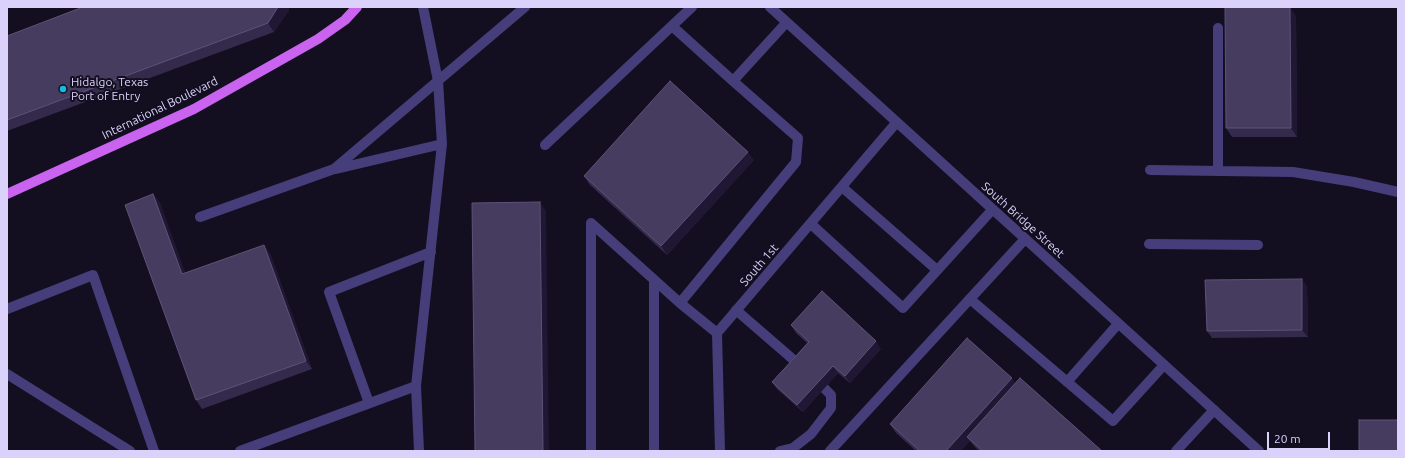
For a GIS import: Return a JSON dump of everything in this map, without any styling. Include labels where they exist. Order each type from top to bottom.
[{"type":"main road","name":"International Boulevard","points":[[7,194],[194,109],[318,39],[345,20],[357,7]]},
{"type":"street","points":[[419,451],[416,386],[442,144],[438,81],[423,7]]},
{"type":"street","points":[[334,169],[525,7]]},
{"type":"street","points":[[545,145],[692,7]]},
{"type":"street","name":"South Bridge Street","points":[[770,7],[1259,451]]},
{"type":"street","points":[[733,81],[786,23]]},
{"type":"street","points":[[672,26],[798,138],[796,162],[680,303]]},
{"type":"street","points":[[1218,28],[1218,171]]},
{"type":"street","name":"South 1st","points":[[717,333],[896,123]]},
{"type":"street","points":[[200,217],[334,169],[442,144]]},
{"type":"street","points":[[1150,170],[1293,172],[1354,182],[1398,192]]},
{"type":"street","points":[[842,187],[937,270]]},
{"type":"street","points":[[811,224],[903,308],[992,210]]},
{"type":"street","points":[[591,451],[591,223],[680,303],[717,333],[720,451]]},
{"type":"street","points":[[830,451],[1025,239]]},
{"type":"street","points":[[1149,244],[1258,245]]},
{"type":"street","points":[[369,403],[329,292],[431,252]]},
{"type":"street","points":[[7,309],[93,275],[154,451]]},
{"type":"street","points":[[654,280],[654,451]]},
{"type":"street","points":[[970,299],[1113,421],[1164,365]]},
{"type":"street","points":[[736,310],[825,387],[831,395],[831,408],[812,434],[793,448],[780,451]]},
{"type":"street","points":[[1067,382],[1118,324]]},
{"type":"street","points":[[7,374],[130,451]]},
{"type":"street","points":[[240,451],[416,386]]},
{"type":"street","points":[[1176,451],[1214,410]]},
{"type":"building","name":"Hidalgo, Texas Port of Entry","points":[[83,7],[278,7],[268,23],[7,120],[7,36]]},
{"type":"building","points":[[1225,7],[1290,7],[1291,128],[1226,128]]},
{"type":"building","points":[[670,81],[748,152],[661,246],[584,176]]},
{"type":"building","points":[[153,194],[182,274],[264,245],[306,361],[196,400],[125,205]]},
{"type":"building","points":[[540,202],[543,451],[475,451],[472,203]]},
{"type":"building","points":[[1302,279],[1302,330],[1207,331],[1205,280]]},
{"type":"building","points":[[822,291],[876,341],[845,376],[833,366],[797,405],[772,382],[809,342],[791,325]]},
{"type":"building","points":[[967,338],[1012,378],[946,451],[920,451],[890,424]]},
{"type":"building","points":[[1020,378],[1102,451],[983,451],[967,437]]},
{"type":"building","points":[[1359,420],[1398,420],[1398,451],[1359,451]]},
{"type":"place","name":"Hidalgo, Texas Port of Entry","points":[[63,89]]}]
